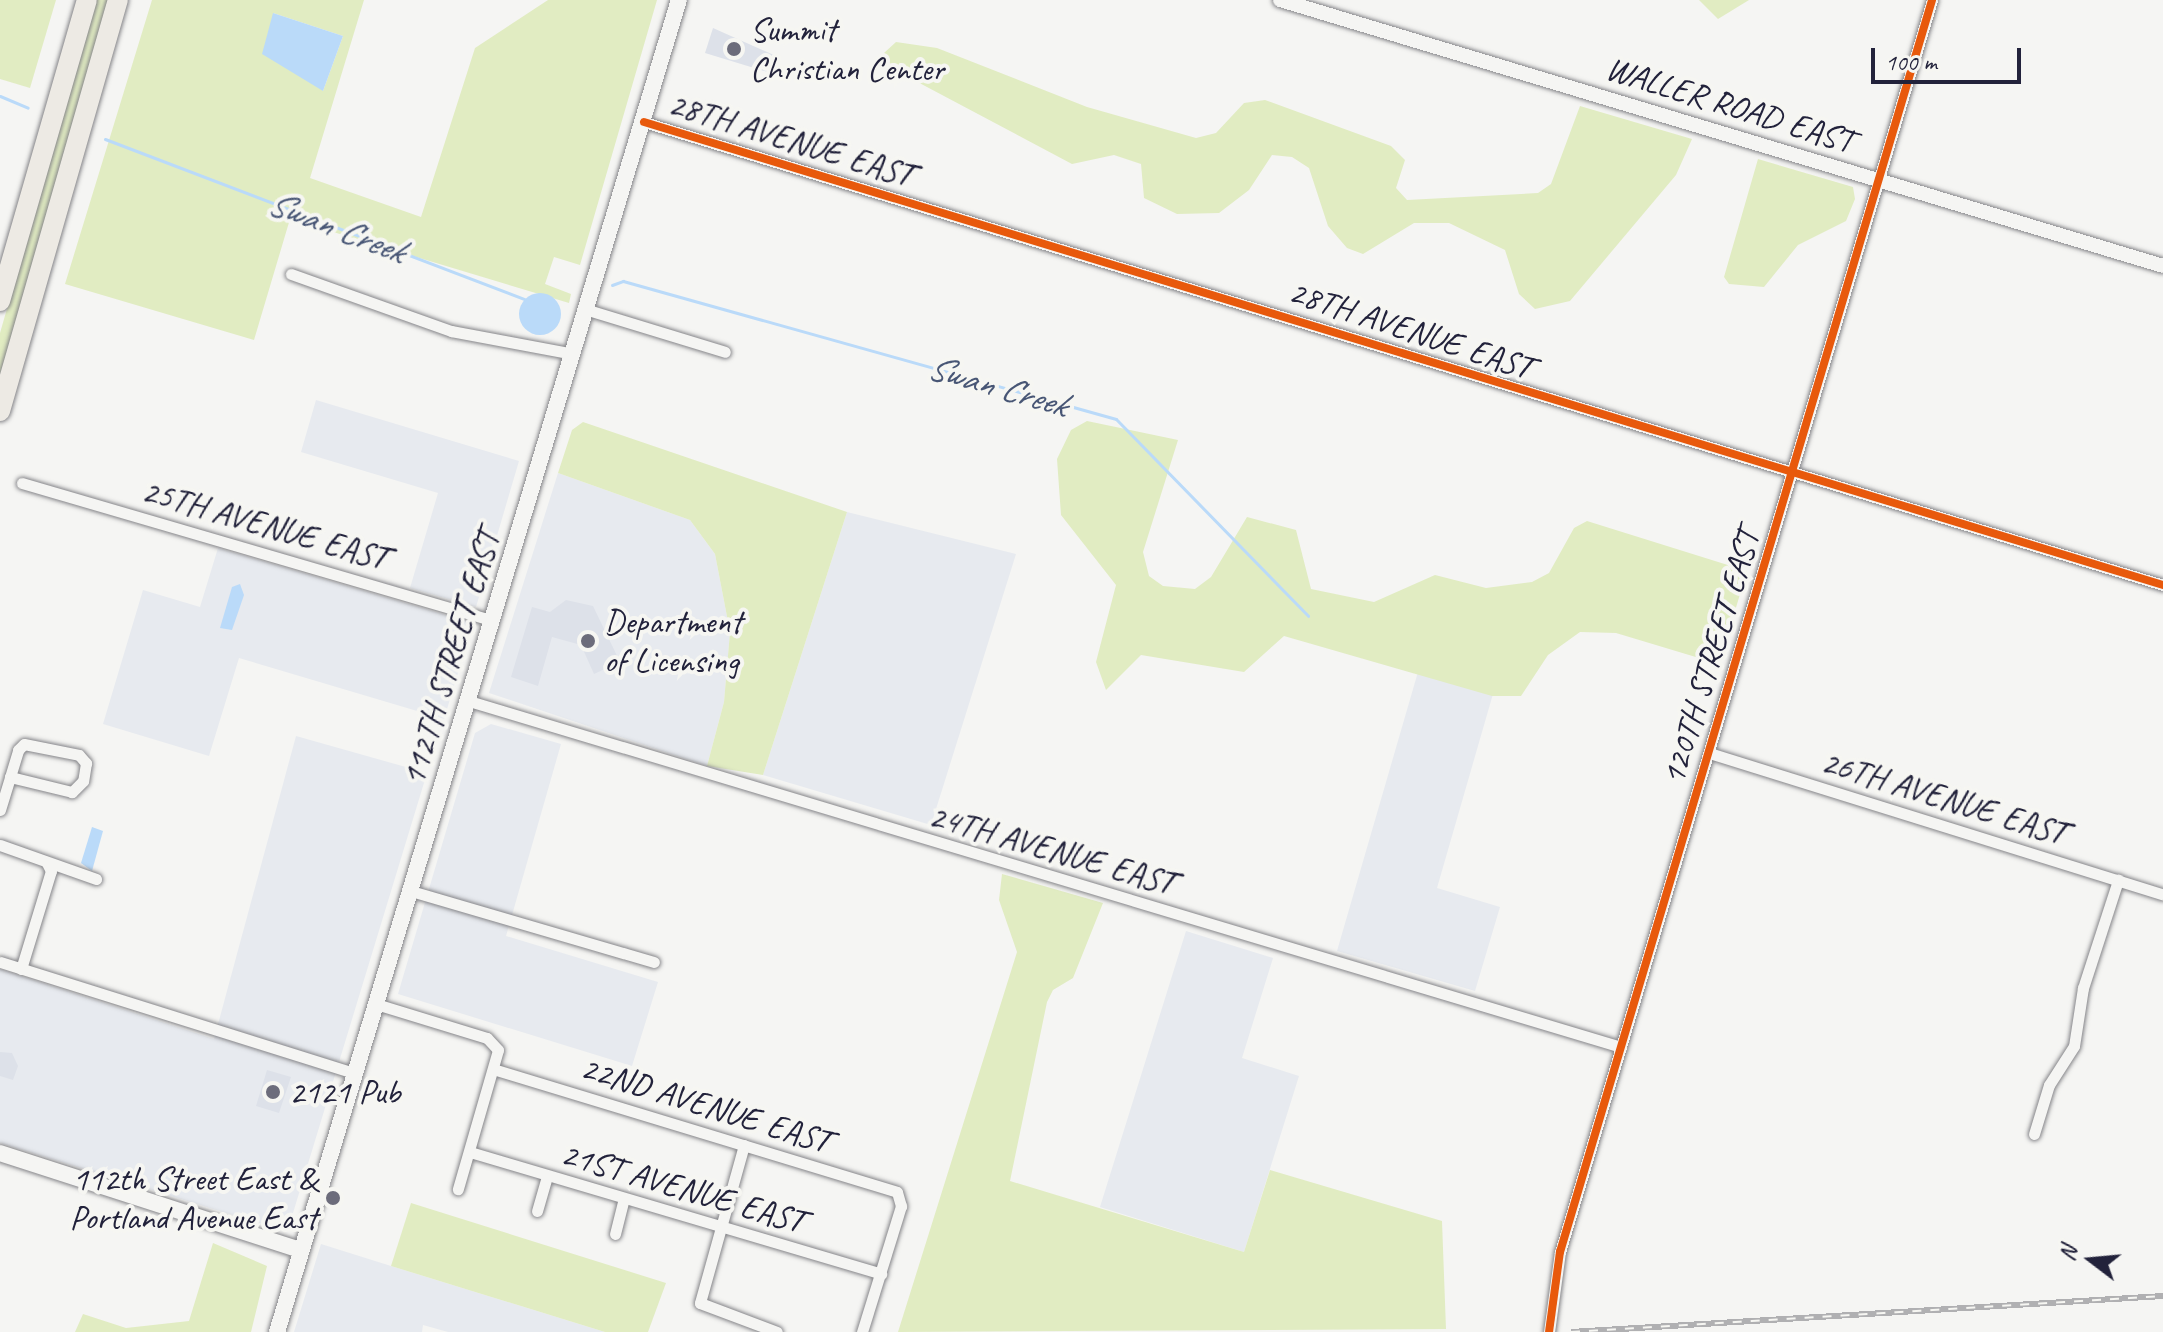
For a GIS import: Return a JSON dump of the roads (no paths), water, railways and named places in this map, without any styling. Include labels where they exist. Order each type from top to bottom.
[{"type":"highway","points":[[0,301],[87,0]]},
{"type":"highway","points":[[0,411],[118,0]]},
{"type":"main road","name":"112TH STREET EAST","points":[[277,1332],[588,310],[679,0]]},
{"type":"main road","points":[[0,1153],[301,1250]]},
{"type":"street","name":"WALLER ROAD EAST","points":[[1280,0],[2163,266]]},
{"type":"street","name":"120TH STREET EAST","points":[[1549,1332],[1560,1252],[1932,0]]},
{"type":"street","name":"28TH AVENUE EAST","points":[[644,122],[2163,585]]},
{"type":"street","points":[[291,274],[451,331],[574,354]]},
{"type":"street","points":[[588,310],[725,352]]},
{"type":"street","name":"25TH AVENUE EAST","points":[[22,483],[492,620]]},
{"type":"street","name":"24TH AVENUE EAST","points":[[469,701],[1621,1047]]},
{"type":"street","points":[[0,810],[18,750],[28,742],[79,755],[85,776],[77,790],[66,792],[10,777]]},
{"type":"street","name":"26TH AVENUE EAST","points":[[1709,753],[2163,894]]},
{"type":"street","points":[[0,845],[96,879]]},
{"type":"street","points":[[21,969],[51,871],[47,863]]},
{"type":"street","points":[[2034,1134],[2049,1085],[2074,1046],[2083,988],[2118,880]]},
{"type":"street","points":[[411,891],[654,962]]},
{"type":"street","points":[[0,962],[355,1073]]},
{"type":"street","points":[[376,1004],[487,1038],[496,1047],[493,1069],[458,1189]]},
{"type":"street","name":"22ND AVENUE EAST","points":[[493,1069],[892,1188],[899,1197],[881,1274]]},
{"type":"street","points":[[744,1145],[717,1226],[701,1305],[777,1332]]},
{"type":"street","name":"21ST AVENUE EAST","points":[[470,1152],[881,1274]]},
{"type":"street","points":[[537,1211],[547,1176]]},
{"type":"street","points":[[615,1234],[624,1199]]},
{"type":"street","points":[[863,1332],[881,1274]]},
{"type":"water","points":[[273,13],[343,36],[323,91],[262,54]]},
{"type":"water","points":[[540,293],[555,299],[561,314],[555,329],[540,335],[525,329],[519,314],[525,299]]},
{"type":"water","points":[[240,584],[244,595],[232,630],[220,628],[232,587]]},
{"type":"water","points":[[92,827],[103,831],[92,871],[81,863]]},
{"type":"waterway","name":"Swan Creek","points":[[0,96],[28,108]]},
{"type":"waterway","name":"Swan Creek","points":[[105,139],[525,299]]},
{"type":"waterway","name":"Swan Creek","points":[[612,285],[623,281],[1116,419],[1308,616]]},
{"type":"railway","points":[[1571,1332],[2163,1296]]},
{"type":"place","name":"Summit Christian Center","points":[[734,49]]},
{"type":"place","name":"Department of Licensing","points":[[588,641]]},
{"type":"place","name":"2121 Pub","points":[[273,1092]]},
{"type":"place","name":"112th Street East & Portland Avenue East","points":[[333,1198]]}]
